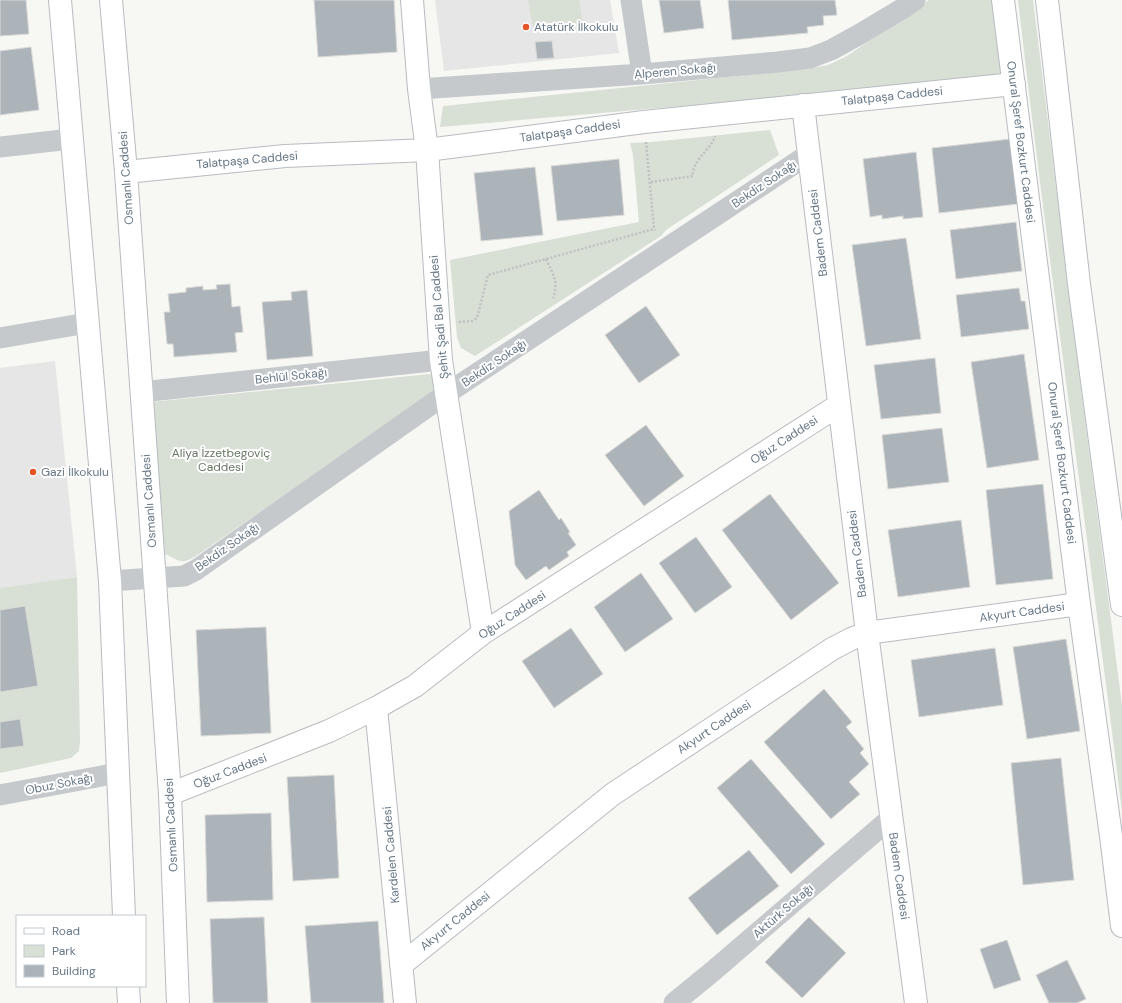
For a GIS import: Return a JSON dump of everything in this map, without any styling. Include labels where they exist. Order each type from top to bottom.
[{"type":"street","points":[[60,0],[110,581],[124,915]]},
{"type":"street","name":"Osmanlı Caddesi","points":[[111,0],[126,172],[170,794],[178,1003]]},
{"type":"street","name":"Şehit Şadi Bal Caddesi","points":[[412,0],[419,89],[427,150],[441,360],[483,633]]},
{"type":"street","points":[[631,0],[642,74]]},
{"type":"street","name":"Alperen Sokağı","points":[[419,89],[642,74],[810,58],[831,50],[860,34],[915,0]]},
{"type":"street","name":"Onural Şeref Bozkurt Caddesi","points":[[1003,0],[1079,604],[1122,926]]},
{"type":"street","points":[[1048,0],[1079,284],[1117,524],[1122,605]]},
{"type":"street","name":"Talatpaşa Caddesi","points":[[126,172],[285,156],[427,150],[715,114],[1014,84]]},
{"type":"street","name":"Badem Caddesi","points":[[803,105],[867,634],[916,1003]]},
{"type":"street","points":[[0,147],[71,139]]},
{"type":"street","name":"Bekdiz Sokağı","points":[[110,581],[184,576],[196,570],[446,394],[809,154]]},
{"type":"street","points":[[0,338],[87,323]]},
{"type":"street","name":"Behlül Sokağı","points":[[141,392],[441,360]]},
{"type":"street","name":"Oğuz Caddesi","points":[[170,794],[322,734],[376,708],[415,686],[483,633],[839,405]]},
{"type":"street","name":"Akyurt Caddesi","points":[[401,965],[613,794],[832,649],[851,639],[867,634],[1079,604]]},
{"type":"street","name":"Kardelen Caddesi","points":[[376,708],[404,1003]]},
{"type":"street","name":"Obuz Sokağı","points":[[0,795],[118,773]]},
{"type":"street","name":"Aktürk Sokağı","points":[[674,1003],[891,818]]},
{"type":"street","points":[[128,987],[129,1003]]},
{"type":"path","points":[[651,182],[693,176],[694,165],[713,141],[715,134],[715,114]]},
{"type":"path","points":[[644,122],[651,182],[654,229],[668,247]]},
{"type":"path","points":[[438,323],[472,321],[477,318],[488,275],[654,229]]},
{"type":"path","points":[[546,259],[556,282],[556,290],[553,298],[562,317]]},
{"type":"shaded area","name":"Atatürk İlkokulu","points":[[435,0],[610,0],[619,53],[444,71]]},
{"type":"shaded area","name":"Gazi İlkokulu","points":[[55,361],[77,577],[0,588],[0,368]]},
{"type":"green space","points":[[528,0],[579,0],[583,24],[534,32]]},
{"type":"green space","points":[[929,0],[995,0],[1006,73],[868,90],[440,127],[443,106],[807,69],[828,65],[847,56]]},
{"type":"green space","points":[[1018,0],[1033,0],[1122,705],[1122,812],[1030,102]]},
{"type":"green space","points":[[770,130],[779,155],[666,230],[661,236],[475,356],[461,348],[457,337],[450,260],[639,222],[633,155],[630,143]]},
{"type":"green space","name":"Aliya İzzetbegoviç Caddesi","points":[[430,374],[434,377],[437,387],[433,393],[196,556],[180,561],[165,554],[151,402]]},
{"type":"green space","points":[[77,577],[79,751],[71,758],[0,773],[0,588]]},
{"type":"building","points":[[0,0],[26,0],[29,34],[0,36]]},
{"type":"building","points":[[314,0],[394,0],[397,52],[318,57]]},
{"type":"building","points":[[659,0],[700,0],[704,28],[664,33]]},
{"type":"building","points":[[728,0],[835,0],[837,15],[823,16],[824,25],[807,27],[808,33],[732,40]]},
{"type":"building","points":[[552,41],[554,58],[537,59],[535,42]]},
{"type":"building","points":[[31,47],[39,110],[0,115],[0,51]]},
{"type":"building","points":[[1019,138],[1027,203],[939,213],[932,148]]},
{"type":"building","points":[[916,152],[923,217],[903,219],[903,216],[882,219],[882,215],[870,217],[863,159]]},
{"type":"building","points":[[619,159],[624,215],[557,221],[551,166]]},
{"type":"building","points":[[535,167],[543,235],[481,241],[474,173]]},
{"type":"building","points":[[1016,222],[1022,271],[956,279],[950,230]]},
{"type":"building","points":[[906,238],[921,339],[866,346],[852,245]]},
{"type":"building","points":[[230,284],[232,307],[240,306],[243,332],[235,333],[237,352],[174,357],[173,344],[167,344],[164,312],[170,312],[168,294],[186,292],[186,288],[203,286],[203,290],[217,289],[216,285]]},
{"type":"building","points":[[1019,288],[1021,301],[1025,301],[1029,329],[961,337],[956,295]]},
{"type":"building","points":[[307,290],[313,356],[267,360],[262,302],[292,300],[291,292]]},
{"type":"building","points":[[646,306],[680,355],[639,383],[605,335]]},
{"type":"building","points":[[1024,354],[1039,460],[987,468],[971,362]]},
{"type":"building","points":[[935,358],[941,413],[881,419],[874,365]]},
{"type":"building","points":[[646,425],[684,476],[644,506],[605,455]]},
{"type":"building","points":[[942,428],[949,482],[888,489],[882,435]]},
{"type":"building","points":[[1043,484],[1053,579],[996,585],[986,490]]},
{"type":"building","points":[[539,490],[559,520],[561,518],[576,545],[567,552],[569,556],[549,570],[546,566],[526,580],[515,565],[509,511]]},
{"type":"building","points":[[770,494],[839,583],[791,620],[722,530]]},
{"type":"building","points":[[961,520],[970,587],[898,597],[888,530]]},
{"type":"building","points":[[696,537],[732,587],[695,613],[659,563]]},
{"type":"building","points":[[641,573],[673,619],[625,652],[594,607]]},
{"type":"building","points":[[25,606],[38,686],[0,692],[0,610]]},
{"type":"building","points":[[266,627],[271,733],[201,736],[196,630]]},
{"type":"building","points":[[571,628],[603,674],[554,708],[522,661]]},
{"type":"building","points":[[1066,639],[1080,731],[1027,739],[1013,647]]},
{"type":"building","points":[[995,648],[1003,705],[919,717],[911,660]]},
{"type":"building","points":[[824,689],[852,722],[846,727],[864,749],[860,753],[869,764],[849,782],[860,794],[831,819],[764,742]]},
{"type":"building","points":[[20,719],[24,746],[0,749],[0,722]]},
{"type":"building","points":[[1061,758],[1074,880],[1023,885],[1011,763]]},
{"type":"building","points":[[751,759],[825,844],[791,874],[717,788]]},
{"type":"building","points":[[334,775],[339,878],[293,881],[287,777]]},
{"type":"building","points":[[271,813],[273,900],[207,902],[205,815]]},
{"type":"building","points":[[749,850],[779,886],[717,935],[688,898]]},
{"type":"building","points":[[264,917],[268,1003],[213,1003],[210,919]]},
{"type":"building","points":[[809,917],[846,953],[802,998],[765,962]]},
{"type":"building","points":[[378,921],[384,1003],[311,1003],[305,926]]},
{"type":"building","points":[[1007,940],[1021,980],[994,989],[980,949]]},
{"type":"building","points":[[1067,960],[1086,999],[1077,1003],[1049,1003],[1036,975]]},
{"type":"place","name":"Atatürk İlkokulu","points":[[526,27]]},
{"type":"place","name":"Gazi İlkokulu","points":[[33,472]]}]
